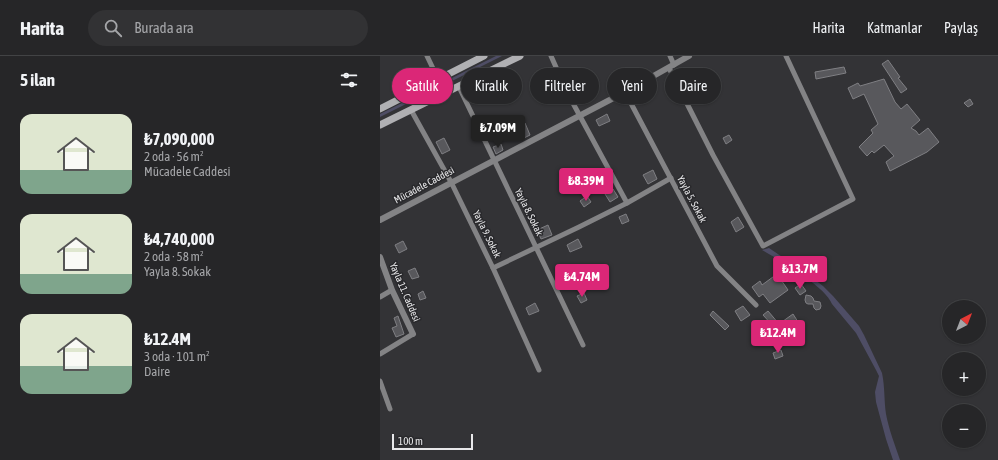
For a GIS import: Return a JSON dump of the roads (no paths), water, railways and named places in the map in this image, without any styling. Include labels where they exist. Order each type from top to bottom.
[{"type":"main road","points":[[453,72],[484,56]]},
{"type":"main road","points":[[380,125],[520,56]]},
{"type":"main road","points":[[380,109],[392,103]]},
{"type":"street","points":[[427,56],[433,68]]},
{"type":"street","points":[[551,56],[579,116],[627,203]]},
{"type":"street","points":[[670,56],[671,66],[713,155],[763,246],[853,199],[786,56]]},
{"type":"street","name":"Mücadele Caddesi","points":[[657,74],[689,56]]},
{"type":"street","name":"Yayla 8. Sokak","points":[[458,87],[583,345]]},
{"type":"street","name":"Mücadele Caddesi","points":[[380,220],[607,101]]},
{"type":"street","name":"Yayla 5. Sokak","points":[[631,104],[717,266],[756,305]]},
{"type":"street","name":"Yayla 9. Sokak","points":[[411,110],[451,182],[493,268],[539,370]]},
{"type":"street","points":[[493,268],[627,203],[671,178]]},
{"type":"street","name":"Yayla 11. Caddesi","points":[[380,257],[392,290],[413,334]]},
{"type":"street","points":[[380,297],[392,290]]},
{"type":"street","points":[[380,354],[413,334]]},
{"type":"street","points":[[380,381],[390,409]]}]
